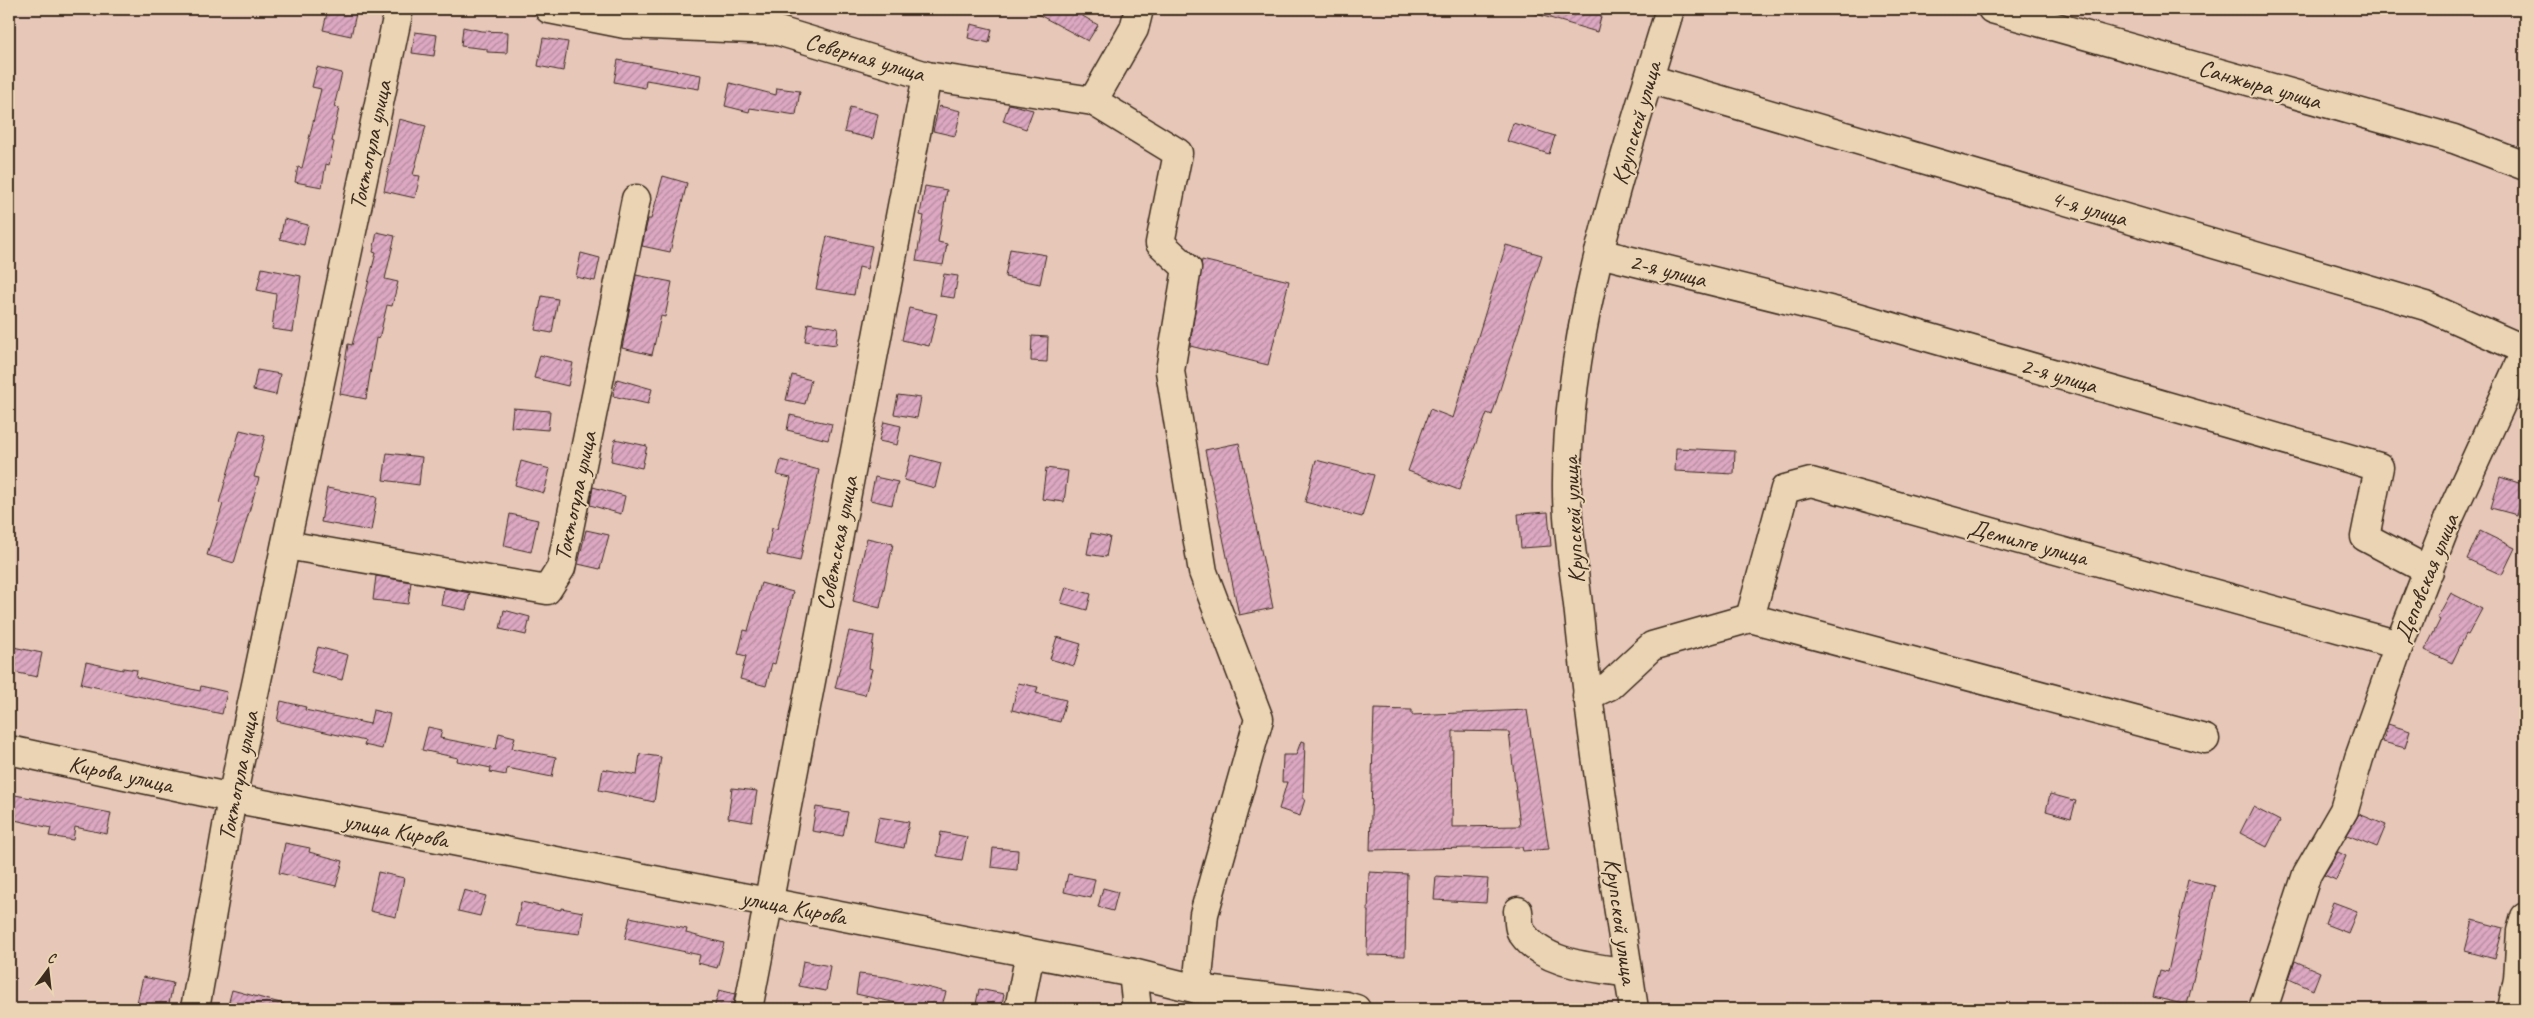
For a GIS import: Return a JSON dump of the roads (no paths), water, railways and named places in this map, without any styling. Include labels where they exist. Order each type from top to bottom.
[{"type":"street","name":"Токтогула улица","points":[[196,1009],[232,798],[399,9]]},
{"type":"street","name":"Северная улица","points":[[549,9],[625,24],[775,30],[927,76],[1093,101]]},
{"type":"street","points":[[1139,9],[1134,29],[1093,101],[1178,153],[1160,243],[1187,268],[1170,371],[1203,572],[1259,719],[1204,914],[1197,989]]},
{"type":"street","name":"Крупской улица","points":[[1634,1009],[1587,696],[1566,493],[1575,381],[1585,317],[1599,253],[1670,9]]},
{"type":"street","name":"Санжыра улица","points":[[1992,9],[2454,139],[2525,166]]},
{"type":"street","name":"Советская улица","points":[[748,1009],[927,76]]},
{"type":"street","name":"4-я улица","points":[[1649,79],[2426,306],[2525,351]]},
{"type":"street","name":"Токтогула улица","points":[[286,545],[547,590],[561,568],[636,199]]},
{"type":"street","name":"2-я улица","points":[[1599,253],[1854,316],[2379,467],[2365,537],[2429,571]]},
{"type":"street","name":"Деповская улица","points":[[2263,1009],[2307,874],[2344,810],[2359,758],[2399,645],[2448,520],[2525,351]]},
{"type":"street","name":"Демилге улица","points":[[1750,618],[1785,489],[1811,482],[2399,645]]},
{"type":"street","points":[[1587,696],[1610,686],[1652,646],[1750,618],[2205,739]]},
{"type":"street","name":"Кирова улица","points":[[9,750],[232,798]]},
{"type":"street","name":"улица Кирова","points":[[232,798],[1133,973],[1197,989],[1346,1006],[1356,1009]]},
{"type":"street","points":[[1518,911],[1520,932],[1542,953],[1583,965],[1628,973]]},
{"type":"street","points":[[2512,1009],[2518,979],[2521,931],[2525,917]]},
{"type":"street","points":[[1019,1009],[1030,953]]},
{"type":"street","points":[[1133,973],[1138,1009]]}]
